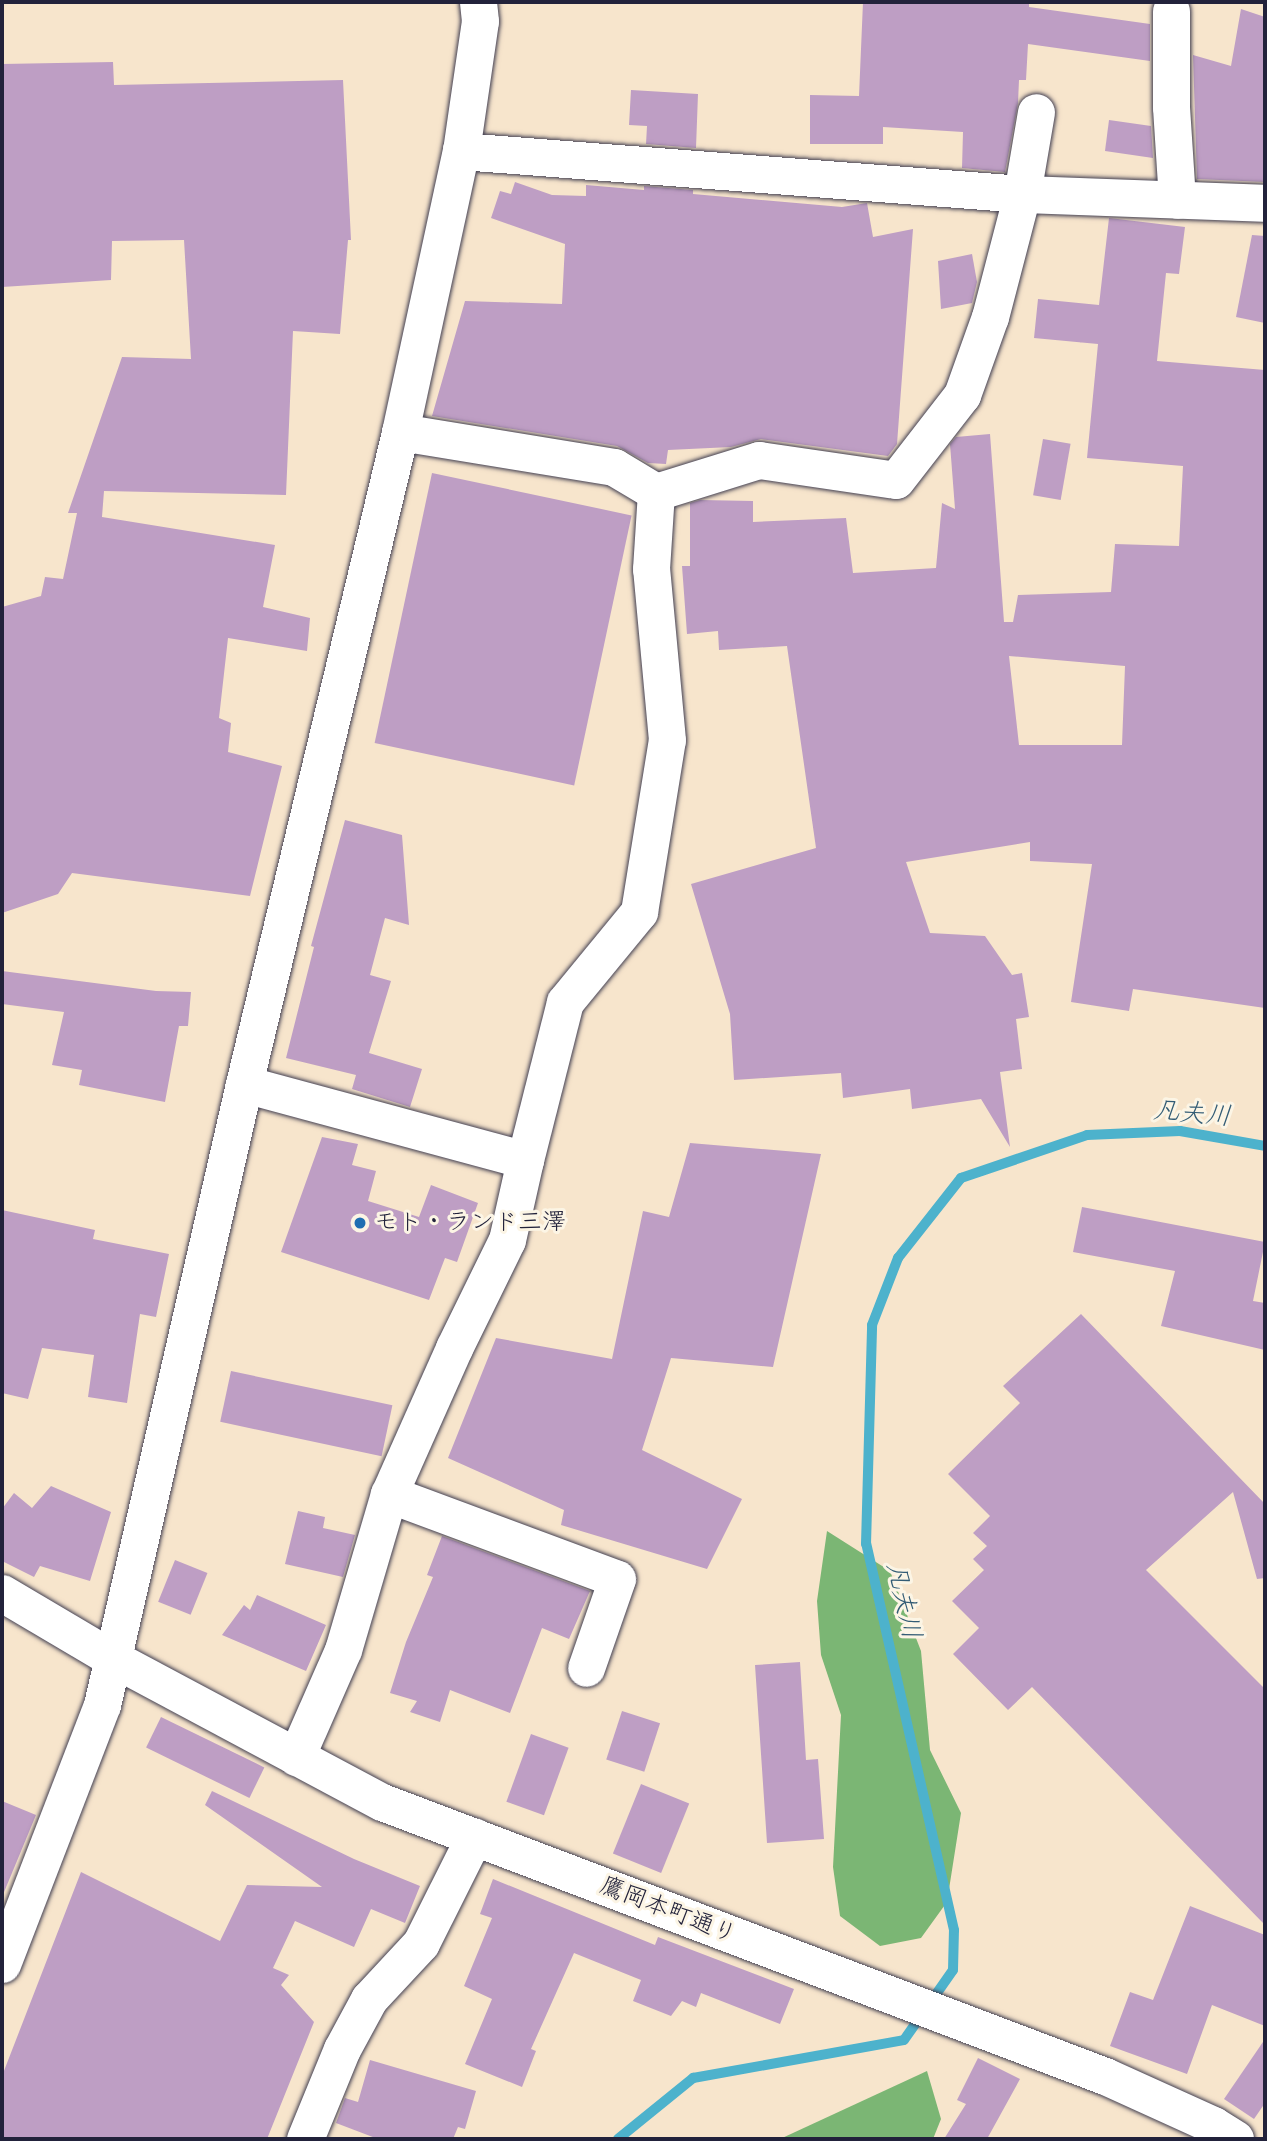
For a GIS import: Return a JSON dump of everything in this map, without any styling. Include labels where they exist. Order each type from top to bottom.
[{"type":"street","points":[[2,1964],[102,1705],[244,1084],[400,432],[461,151],[483,8]]},
{"type":"street","points":[[1171,11],[1171,107],[1177,200]]},
{"type":"street","points":[[400,432],[614,467],[656,492],[759,460],[896,480],[962,395],[990,317],[1021,194],[1036,112]]},
{"type":"street","points":[[461,151],[1021,194],[1265,203]]},
{"type":"street","points":[[296,1757],[343,1650],[389,1494],[454,1348],[508,1240],[525,1160],[565,1002],[639,912],[667,740],[651,569],[656,492]]},
{"type":"street","points":[[244,1084],[525,1160]]},
{"type":"street","points":[[389,1494],[617,1579],[586,1668]]},
{"type":"street","name":"鷹岡本町通り","points":[[2,1594],[112,1658],[382,1802],[975,2029],[1105,2076],[1213,2125],[1235,2139]]},
{"type":"street","points":[[305,2139],[342,2049],[369,1999],[421,1943],[474,1837]]},
{"type":"green space","points":[[827,1531],[890,1571],[921,1651],[930,1750],[961,1813],[947,1902],[921,1938],[880,1946],[840,1916],[833,1867],[841,1715],[821,1655],[817,1601]]},
{"type":"green space","points":[[927,2071],[941,2119],[933,2139],[780,2139]]},
{"type":"building","points":[[863,2],[1029,2],[1029,7],[1150,24],[1150,61],[1028,44],[1026,80],[1019,80],[1018,103],[1005,172],[962,168],[963,132],[883,127],[883,144],[810,144],[810,95],[859,96]]},
{"type":"building","points":[[1241,9],[1265,17],[1265,182],[1197,179],[1193,55],[1231,66]]},
{"type":"building","points":[[113,62],[114,85],[343,80],[351,240],[348,240],[340,334],[293,331],[286,495],[104,491],[102,517],[275,545],[263,607],[310,618],[307,651],[228,638],[219,718],[231,723],[228,752],[282,766],[250,896],[72,873],[58,894],[2,913],[2,607],[41,596],[45,577],[63,579],[77,513],[68,513],[122,357],[191,359],[184,240],[112,241],[111,280],[2,287],[2,64]]},
{"type":"building","points":[[631,90],[698,94],[696,148],[646,144],[647,126],[629,125]]},
{"type":"building","points":[[1109,120],[1151,126],[1153,158],[1105,151]]},
{"type":"building","points":[[515,182],[552,195],[586,196],[586,185],[644,190],[644,186],[693,190],[693,194],[842,207],[867,203],[873,237],[913,229],[897,444],[888,456],[761,439],[731,447],[668,450],[666,464],[648,463],[617,446],[432,416],[465,301],[562,304],[565,244],[491,218],[500,191],[511,194]]},
{"type":"building","points":[[1109,218],[1185,227],[1179,274],[1166,273],[1157,361],[1265,370],[1265,1008],[1133,989],[1129,1011],[1071,1002],[1092,864],[1030,861],[1030,842],[906,862],[930,933],[985,936],[1012,975],[1022,973],[1029,1017],[1016,1019],[1022,1069],[1000,1072],[1010,1147],[981,1099],[912,1109],[910,1089],[843,1098],[841,1073],[734,1080],[730,1014],[691,884],[816,848],[787,646],[719,650],[718,631],[687,634],[682,566],[690,566],[690,503],[700,500],[753,501],[753,522],[846,518],[853,573],[936,568],[942,503],[955,509],[950,444],[956,437],[990,434],[1004,622],[1013,622],[1018,595],[1111,592],[1115,544],[1179,546],[1183,466],[1087,458],[1098,344],[1034,338],[1038,299],[1099,305]],"holes":[[[1009,656],[1125,666],[1122,745],[1019,745]]]},
{"type":"building","points":[[1252,235],[1265,236],[1265,323],[1236,317]]},
{"type":"building","points":[[972,254],[977,282],[972,303],[941,309],[938,261]]},
{"type":"building","points":[[1043,439],[1071,444],[1061,500],[1033,495]]},
{"type":"building","points":[[432,473],[632,515],[574,785],[375,743]]},
{"type":"building","points":[[345,820],[402,835],[409,925],[385,918],[370,975],[391,981],[369,1053],[422,1069],[410,1107],[352,1089],[356,1075],[286,1058],[314,947],[311,946]]},
{"type":"building","points":[[2,971],[156,991],[191,992],[188,1026],[179,1026],[165,1102],[79,1085],[82,1070],[52,1065],[64,1012],[2,1004]]},
{"type":"building","points":[[322,1137],[358,1144],[352,1165],[376,1171],[368,1201],[419,1217],[431,1185],[478,1203],[457,1262],[445,1258],[429,1300],[281,1252]]},
{"type":"building","points":[[690,1143],[821,1154],[773,1367],[671,1358],[642,1450],[742,1499],[707,1569],[561,1525],[564,1510],[448,1458],[496,1338],[612,1359],[643,1211],[669,1217]]},
{"type":"building","points":[[1082,1207],[1265,1242],[1253,1301],[1265,1303],[1265,1350],[1161,1326],[1175,1271],[1073,1252]]},
{"type":"building","points":[[2,1210],[95,1230],[93,1239],[169,1254],[156,1317],[140,1314],[127,1403],[88,1397],[94,1355],[42,1348],[28,1399],[2,1393]]},
{"type":"building","points":[[1081,1314],[1265,1504],[1265,1578],[1257,1579],[1233,1492],[1146,1570],[1265,1689],[1265,1925],[1032,1687],[1008,1710],[953,1654],[979,1628],[952,1601],[984,1570],[973,1559],[987,1546],[973,1533],[990,1516],[948,1474],[1020,1403],[1003,1386]]},
{"type":"building","points":[[231,1371],[392,1405],[382,1456],[220,1422]]},
{"type":"building","points":[[51,1486],[111,1512],[90,1581],[40,1566],[34,1577],[2,1561],[2,1509],[14,1493],[32,1508]]},
{"type":"building","points":[[298,1511],[325,1517],[323,1528],[355,1535],[343,1577],[285,1564]]},
{"type":"building","points":[[442,1536],[590,1591],[569,1639],[542,1628],[510,1713],[450,1690],[440,1722],[410,1712],[417,1701],[390,1693],[406,1642],[433,1577],[427,1575]]},
{"type":"building","points":[[175,1560],[207,1573],[191,1615],[158,1602]]},
{"type":"building","points":[[257,1595],[326,1625],[306,1671],[222,1635],[244,1605],[250,1610]]},
{"type":"building","points":[[800,1662],[806,1760],[818,1759],[824,1839],[767,1843],[755,1665]]},
{"type":"building","points":[[622,1711],[660,1723],[644,1772],[606,1760]]},
{"type":"building","points":[[161,1717],[264,1767],[249,1798],[146,1748]]},
{"type":"building","points":[[531,1734],[569,1748],[544,1815],[506,1802]]},
{"type":"building","points":[[641,1784],[689,1803],[661,1873],[613,1854]]},
{"type":"building","points":[[212,1791],[354,1859],[420,1886],[405,1923],[371,1909],[354,1947],[295,1921],[273,1968],[289,1975],[281,1985],[314,2022],[267,2139],[2,2139],[2,2076],[81,1872],[220,1941],[247,1885],[322,1887],[205,1805]]},
{"type":"building","points":[[2,1801],[36,1815],[2,1897]]},
{"type":"building","points":[[493,1879],[655,1945],[658,1937],[794,1989],[780,2024],[701,1993],[696,2007],[682,2001],[671,2016],[633,2001],[641,1980],[574,1953],[531,2049],[536,2051],[522,2087],[465,2064],[492,1999],[464,1986],[492,1918],[480,1914]]},
{"type":"building","points":[[1190,1906],[1265,1935],[1265,2026],[1212,2005],[1187,2074],[1110,2046],[1130,1992],[1153,2000]]},
{"type":"building","points":[[1265,2039],[1265,2103],[1254,2119],[1224,2099]]},
{"type":"building","points":[[978,2058],[1020,2079],[987,2139],[944,2139],[966,2104],[957,2100]]},
{"type":"building","points":[[370,2060],[476,2091],[465,2129],[458,2127],[453,2139],[378,2139],[336,2123],[345,2098],[358,2102]]},
{"type":"waterway","name":"凡夫川","points":[[618,2139],[693,2078],[904,2040],[953,1970],[954,1930],[866,1544],[872,1325],[898,1258],[961,1178],[1087,1135],[1180,1131],[1265,1146]]},
{"type":"place","name":"モト・ランド三澤","points":[[360,1223]]}]
